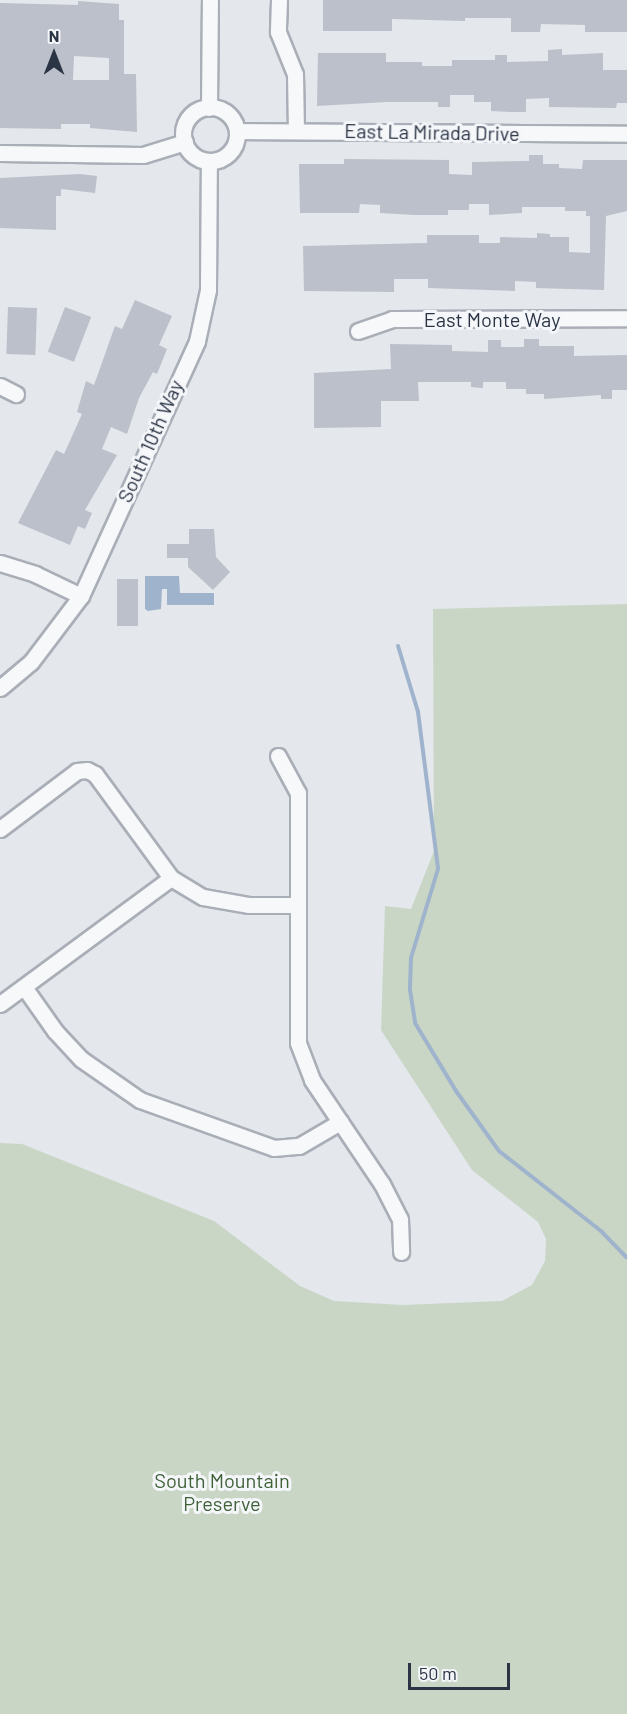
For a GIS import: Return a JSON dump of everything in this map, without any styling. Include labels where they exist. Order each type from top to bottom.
[{"type":"street","points":[[209,108],[210,0]]},
{"type":"street","points":[[279,0],[278,32],[295,74],[296,131]]},
{"type":"street","points":[[209,108],[230,117],[237,131],[230,152],[209,161],[196,158],[184,142],[189,119],[209,108]]},
{"type":"street","name":"East La Mirada Drive","points":[[237,131],[627,135]]},
{"type":"street","points":[[0,153],[143,154],[184,142]]},
{"type":"street","name":"South 10th Way","points":[[0,688],[31,662],[81,596],[205,315],[209,161]]},
{"type":"street","name":"East Monte Way","points":[[358,331],[392,319],[627,318]]},
{"type":"street","points":[[0,386],[16,394]]},
{"type":"street","points":[[0,563],[35,574],[81,596]]},
{"type":"street","points":[[278,756],[298,793],[298,1043],[312,1080],[400,1219],[401,1252]]},
{"type":"street","points":[[0,829],[77,771],[87,770],[95,774],[171,878],[203,897],[249,905],[298,905]]},
{"type":"street","points":[[0,1004],[171,878]]},
{"type":"street","points":[[24,987],[55,1031],[81,1059],[140,1100],[274,1148],[299,1146],[340,1122]]},
{"type":"green space","name":"South Mountain Preserve","points":[[627,604],[627,1714],[0,1714],[0,1143],[22,1144],[214,1221],[300,1286],[334,1301],[403,1305],[502,1301],[532,1285],[545,1261],[546,1239],[538,1222],[472,1170],[381,1030],[385,906],[411,909],[434,851],[433,609]]},
{"type":"water","points":[[145,576],[179,576],[180,593],[214,593],[214,605],[167,605],[167,589],[162,589],[161,609],[148,611],[145,609]]},
{"type":"building","points":[[323,0],[627,0],[627,32],[585,32],[585,25],[541,24],[540,32],[511,32],[511,18],[465,18],[465,21],[392,19],[392,31],[323,31]]},
{"type":"building","points":[[78,1],[119,4],[119,20],[124,20],[124,74],[136,74],[137,132],[90,128],[90,124],[61,124],[61,129],[0,128],[0,3],[78,5]],"holes":[[[74,56],[109,58],[109,80],[73,80]]]},
{"type":"building","points":[[562,49],[562,55],[603,53],[603,70],[627,70],[627,103],[617,103],[616,108],[549,107],[549,98],[526,99],[526,112],[511,112],[491,111],[491,102],[474,102],[474,95],[450,95],[450,107],[438,107],[438,102],[317,106],[318,53],[386,53],[386,62],[422,62],[422,66],[452,66],[452,60],[495,60],[495,55],[507,55],[507,62],[548,61],[548,50]]},
{"type":"building","points":[[529,155],[543,155],[543,164],[559,164],[559,168],[582,169],[583,160],[627,160],[627,211],[606,216],[604,290],[536,288],[536,282],[515,281],[515,291],[428,288],[428,279],[394,279],[394,292],[304,291],[303,246],[427,243],[427,235],[479,235],[479,243],[500,243],[500,237],[537,238],[537,233],[550,234],[550,237],[569,237],[569,252],[590,253],[590,216],[586,216],[586,211],[565,211],[565,207],[522,207],[522,213],[489,215],[489,204],[469,204],[469,210],[448,210],[448,215],[415,215],[380,213],[380,205],[360,204],[359,213],[300,213],[299,164],[344,164],[344,159],[449,160],[449,174],[472,175],[472,162],[529,161]]},
{"type":"building","points":[[80,174],[97,176],[95,193],[61,189],[61,196],[56,196],[56,230],[0,228],[0,178]]},
{"type":"building","points":[[135,300],[172,316],[159,345],[167,349],[157,374],[153,372],[139,398],[127,434],[111,427],[102,449],[117,455],[85,510],[92,513],[85,529],[78,526],[70,545],[18,523],[56,450],[64,454],[82,414],[77,412],[86,381],[94,385],[115,326],[122,329]]},
{"type":"building","points":[[8,307],[37,308],[35,355],[6,354]]},
{"type":"building","points":[[65,307],[91,317],[74,362],[48,352]]},
{"type":"building","points":[[524,339],[539,339],[539,346],[574,346],[574,356],[627,355],[627,390],[612,390],[612,399],[601,399],[601,395],[544,399],[544,394],[526,394],[526,389],[506,389],[506,382],[483,382],[483,388],[471,387],[471,382],[418,382],[419,401],[381,401],[381,427],[314,428],[314,373],[391,369],[390,344],[452,345],[452,351],[488,352],[488,340],[501,340],[501,347],[524,347]]},
{"type":"building","points":[[189,529],[214,529],[216,557],[230,572],[213,590],[188,567],[188,558],[167,558],[167,544],[189,544]]},
{"type":"building","points":[[117,579],[138,579],[138,626],[117,626]]},
{"type":"waterway","points":[[398,646],[418,712],[438,869],[411,958],[410,990],[415,1023],[456,1091],[499,1151],[601,1231],[627,1258]]}]
